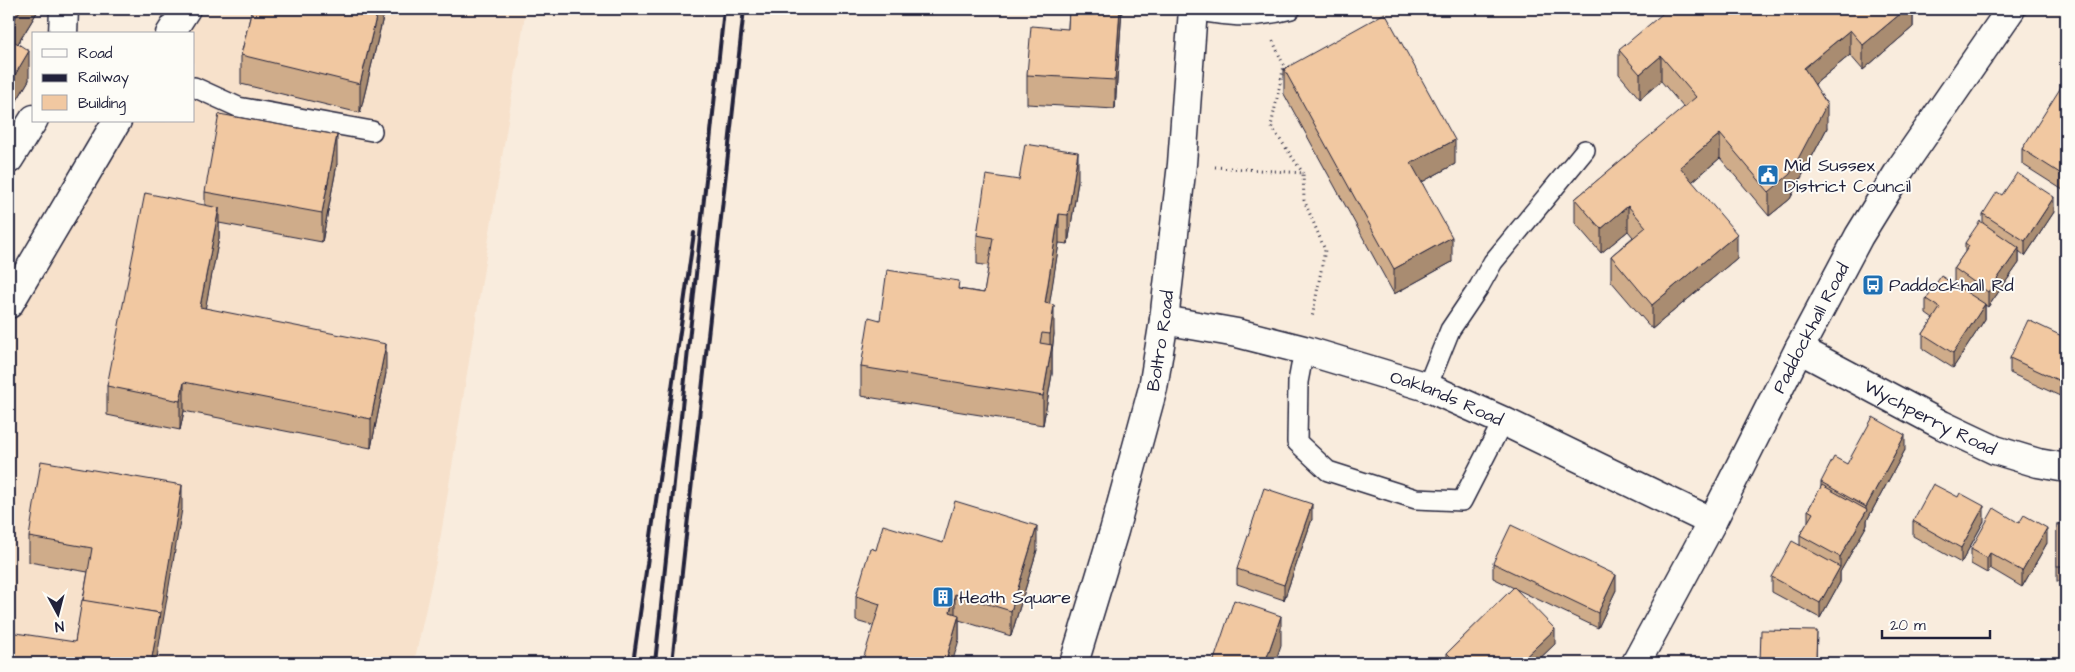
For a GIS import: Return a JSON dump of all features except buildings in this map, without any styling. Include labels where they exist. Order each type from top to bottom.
[{"type":"street","points":[[63,32],[64,9]]},
{"type":"street","points":[[171,32],[186,9]]},
{"type":"street","name":"Boltro Road","points":[[1074,663],[1114,531],[1151,397],[1164,320],[1182,164],[1192,9]]},
{"type":"street","name":"Paddockhall Road","points":[[1636,663],[1712,522],[1799,349],[1859,236],[1901,168],[2011,9]]},
{"type":"street","points":[[9,159],[32,122]]},
{"type":"street","points":[[9,304],[117,122]]},
{"type":"street","name":"Oaklands Road","points":[[1164,320],[1237,333],[1304,350],[1427,387],[1503,421],[1712,522]]},
{"type":"street","name":"Wychperry Road","points":[[1799,349],[1942,425],[1995,450],[2038,463],[2066,468]]},
{"type":"lane","points":[[1192,9],[1226,16],[1247,17],[1291,9]]},
{"type":"lane","points":[[195,87],[238,107],[372,131]]},
{"type":"lane","points":[[1427,387],[1450,330],[1479,287],[1493,262],[1586,150]]},
{"type":"lane","points":[[1304,350],[1298,382],[1297,442],[1328,471],[1416,499],[1462,501],[1503,421]]},
{"type":"path","points":[[1262,15],[1284,66],[1271,126],[1303,173],[1304,200],[1325,250],[1312,321]]},
{"type":"path","points":[[1182,164],[1303,173]]},
{"type":"shaded area","points":[[186,9],[526,9],[438,553],[414,663],[9,663],[9,304],[118,122],[195,122],[195,32],[172,32]]},
{"type":"railway","points":[[655,663],[724,9]]},
{"type":"railway","points":[[672,663],[744,9]]},
{"type":"railway","points":[[633,663],[694,233]]},
{"type":"place","name":"Mid Sussex District Council","points":[[1768,175]]},
{"type":"place","name":"Paddockhall Rd","points":[[1873,285]]},
{"type":"place","name":"Heath Square","points":[[943,597]]}]
